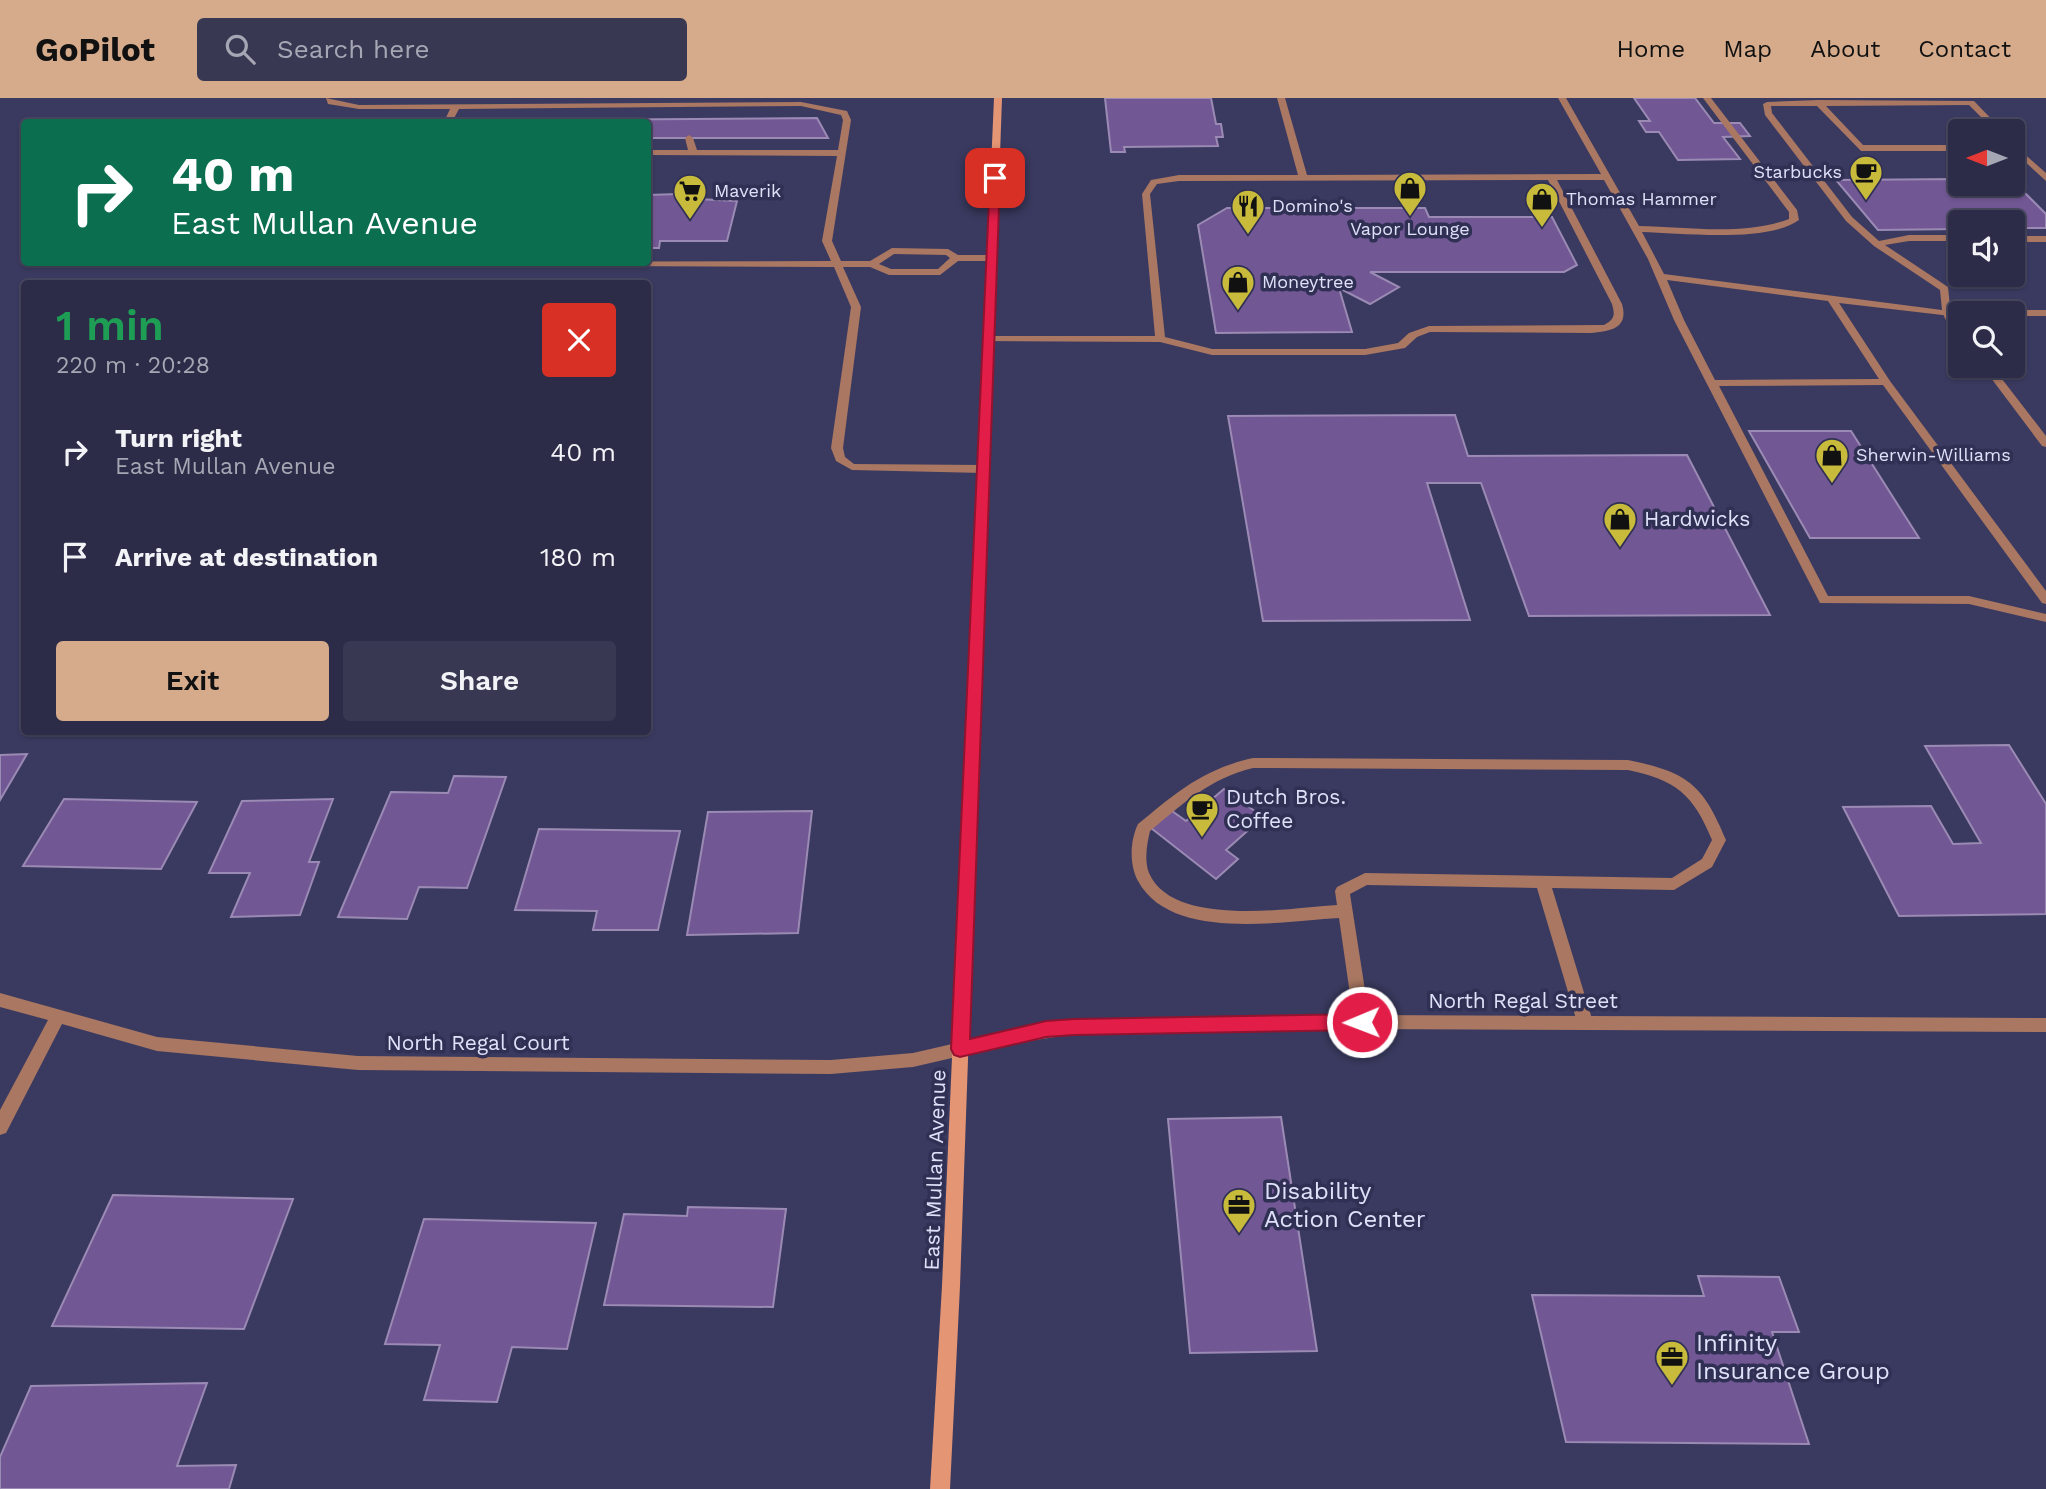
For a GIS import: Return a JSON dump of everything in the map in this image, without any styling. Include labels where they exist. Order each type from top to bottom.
[{"type":"main road","name":"East Mullan Avenue","points":[[940,1489],[998,98]]},
{"type":"street","points":[[330,98],[331,102],[359,107],[682,109],[770,105],[818,106],[844,113],[847,120],[827,241],[856,307],[837,449],[840,459],[852,467],[984,469]]},
{"type":"street","points":[[1281,98],[1303,178]]},
{"type":"street","points":[[1562,98],[1636,229],[1711,383],[1824,600],[1969,600],[2046,618]]},
{"type":"street","points":[[1636,229],[1763,229],[1794,220],[1794,212],[1707,98]]},
{"type":"street","points":[[1660,276],[1947,314],[1945,289],[1877,244],[1849,219],[1765,108],[1767,104],[1776,102],[1971,103],[1987,119]]},
{"type":"street","points":[[1818,102],[1861,148],[1948,148]]},
{"type":"street","points":[[770,105],[772,118]]},
{"type":"street","points":[[450,119],[456,106]]},
{"type":"street","points":[[689,138],[693,152]]},
{"type":"street","points":[[651,152],[782,149],[842,153]]},
{"type":"street","points":[[2025,158],[2046,178]]},
{"type":"street","points":[[989,339],[1160,339],[1212,352],[1365,352],[1401,346],[1413,335],[1429,329],[1607,328],[1617,322],[1620,314],[1617,304],[1551,177]]},
{"type":"street","points":[[1160,339],[1146,194],[1149,187],[1163,179],[1607,177]]},
{"type":"street","points":[[1877,244],[1909,238],[1948,238]]},
{"type":"street","points":[[2025,239],[2046,239]]},
{"type":"street","points":[[872,264],[892,251],[948,252],[956,258],[992,258]]},
{"type":"street","points":[[651,264],[872,264],[889,272],[940,272],[956,258]]},
{"type":"street","points":[[1830,297],[1886,382],[2046,600]]},
{"type":"street","points":[[2025,313],[2046,313]]},
{"type":"street","points":[[1996,378],[2046,444]]},
{"type":"street","points":[[1711,383],[1886,382]]},
{"type":"street","points":[[1345,911],[1215,916],[1178,908],[1158,897],[1143,875],[1139,852],[1143,828],[1208,776],[1230,767],[1254,763],[1628,765],[1662,771],[1687,787],[1707,808],[1719,840],[1707,863],[1674,884],[1366,879],[1342,891],[1362,1022]]},
{"type":"street","points":[[1543,882],[1585,1022]]},
{"type":"street","name":"North Regal Court","points":[[0,1000],[157,1044],[358,1063],[831,1067],[921,1059],[960,1049]]},
{"type":"street","points":[[0,1127],[57,1018]]},
{"type":"street","name":"North Regal Street","points":[[960,1049],[1060,1028],[1362,1022],[2046,1025]]},
{"type":"building","points":[[1105,98],[1211,98],[1216,124],[1221,124],[1223,137],[1216,137],[1218,146],[1124,147],[1125,152],[1111,152]]},
{"type":"building","points":[[1634,98],[1695,98],[1714,123],[1740,123],[1750,136],[1723,137],[1740,159],[1678,160],[1659,132],[1646,132],[1639,121],[1650,121]]},
{"type":"building","name":"Maverik","points":[[817,118],[828,138],[651,138],[651,119]]},
{"type":"building","points":[[1948,179],[1948,196],[2025,196],[2025,193],[2046,214],[2046,228],[2025,228],[2025,210],[1948,210],[1948,229],[1878,230],[1836,180]]},
{"type":"building","name":"Maverik","points":[[678,194],[677,198],[737,201],[727,241],[660,241],[659,248],[651,248],[651,195]]},
{"type":"building","points":[[1227,208],[1425,208],[1429,217],[1552,217],[1577,265],[1564,272],[1370,272],[1399,287],[1370,304],[1339,288],[1352,332],[1216,333],[1198,225]]},
{"type":"building","name":"Hardwicks","points":[[1455,415],[1468,456],[1687,455],[1770,615],[1529,616],[1481,483],[1427,483],[1470,620],[1263,621],[1228,416]]},
{"type":"building","name":"Sherwin-Williams","points":[[1749,431],[1851,431],[1919,538],[1810,538]]},
{"type":"building","points":[[2009,745],[2046,804],[2046,914],[1899,916],[1843,807],[1931,806],[1953,844],[1981,843],[1925,746]]},
{"type":"building","points":[[27,754],[0,800],[0,755]]},
{"type":"building","points":[[454,776],[506,777],[467,888],[419,887],[407,919],[338,917],[391,792],[448,793]]},
{"type":"building","name":"Dutch Bros. Coffee","points":[[1224,789],[1263,817],[1226,850],[1238,859],[1216,879],[1151,828],[1172,811],[1186,821]]},
{"type":"building","points":[[64,799],[197,802],[161,869],[23,866]]},
{"type":"building","points":[[333,799],[309,862],[319,862],[300,915],[231,917],[250,873],[209,873],[242,801]]},
{"type":"building","points":[[812,811],[798,933],[687,935],[708,812]]},
{"type":"building","points":[[539,829],[680,831],[658,930],[593,930],[597,911],[515,910]]},
{"type":"building","name":"Disability Action Center","points":[[1281,1117],[1317,1351],[1190,1353],[1168,1119]]},
{"type":"building","points":[[113,1195],[293,1199],[244,1329],[52,1326]]},
{"type":"building","points":[[688,1207],[786,1209],[773,1307],[604,1305],[624,1214],[687,1216]]},
{"type":"building","points":[[424,1219],[596,1223],[567,1349],[512,1347],[497,1402],[424,1400],[440,1345],[385,1344]]},
{"type":"building","name":"Infinity Insurance Group","points":[[1698,1276],[1779,1277],[1799,1332],[1772,1332],[1809,1444],[1566,1442],[1532,1295],[1704,1296]]},
{"type":"building","points":[[207,1383],[177,1466],[236,1465],[229,1489],[0,1489],[0,1457],[31,1386]]},
{"type":"place","name":"Starbucks","points":[[1866,202]]},
{"type":"place","name":"Vapor Lounge","points":[[1410,218]]},
{"type":"place","name":"Maverik","points":[[690,221]]},
{"type":"place","name":"Thomas Hammer","points":[[1542,229]]},
{"type":"place","name":"Domino's","points":[[1248,236]]},
{"type":"place","name":"Moneytree","points":[[1238,312]]},
{"type":"place","name":"Sherwin-Williams","points":[[1832,485]]},
{"type":"place","name":"Hardwicks","points":[[1620,549]]},
{"type":"place","name":"Dutch Bros. Coffee","points":[[1202,839]]},
{"type":"place","name":"Disability Action Center","points":[[1239,1235]]},
{"type":"place","name":"Infinity Insurance Group","points":[[1672,1387]]},
{"type":"route","points":[[995,178],[960,1049],[1046,1029],[1074,1027],[1362,1022]]}]
